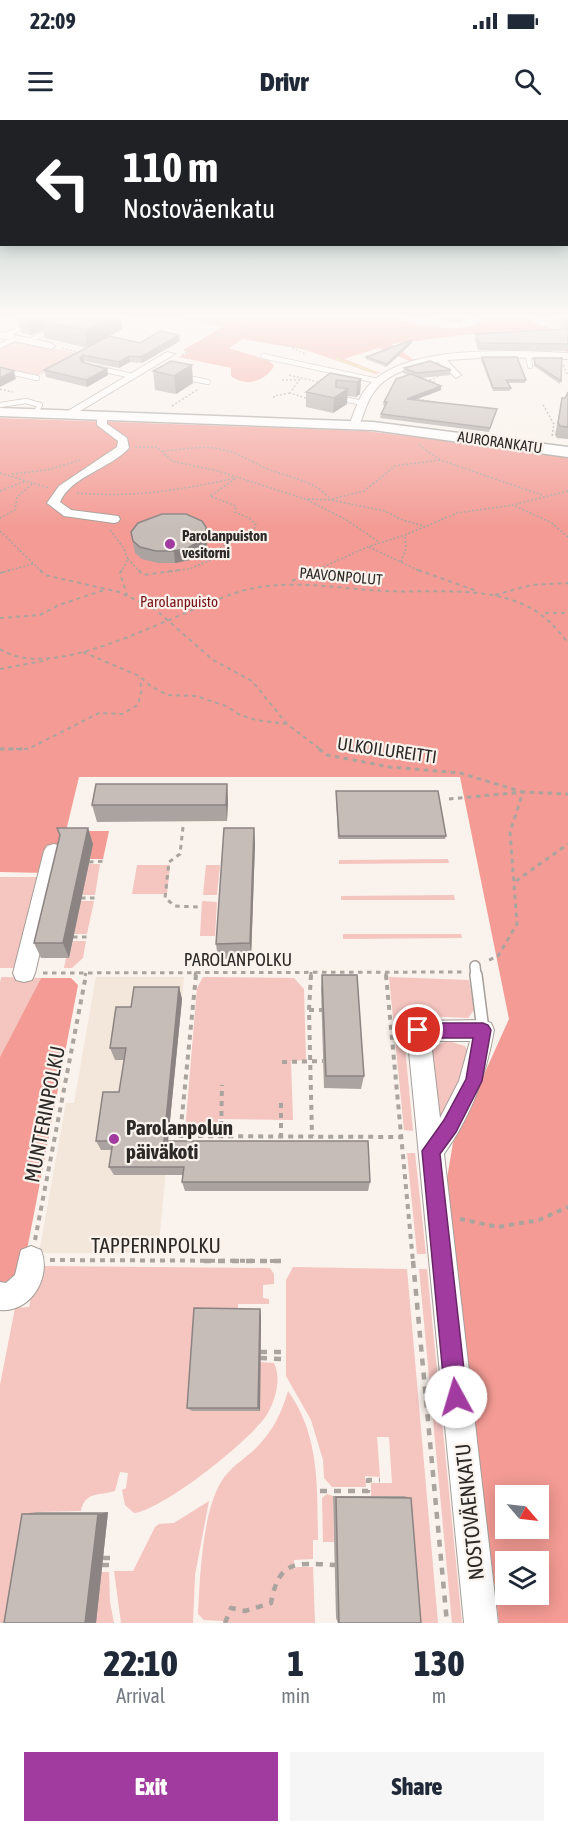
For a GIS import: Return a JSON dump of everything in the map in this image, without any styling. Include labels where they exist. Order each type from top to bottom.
[{"type":"street","points":[[66,415],[111,388]]},
{"type":"street","points":[[354,425],[363,403],[373,388]]},
{"type":"street","name":"AURORANKATU","points":[[0,412],[354,425],[417,431],[568,452]]},
{"type":"street","points":[[102,417],[102,425],[123,440],[123,448],[112,458],[62,489],[54,500],[57,507],[68,513],[114,519]]},
{"type":"street","points":[[24,973],[54,851]]},
{"type":"street","name":"NOSTOVÄENKATU","points":[[481,1623],[418,1030],[483,1030]]},
{"type":"street","points":[[431,1151],[450,1126],[474,1081],[483,1030]]},
{"type":"street","points":[[0,1296],[11,1297],[27,1282],[31,1260]]},
{"type":"lane","points":[[338,398],[363,403]]},
{"type":"lane","points":[[0,405],[20,401],[33,402],[40,405],[35,414]]},
{"type":"lane","points":[[476,969],[483,1030]]},
{"type":"path","points":[[0,396],[16,388]]},
{"type":"path","points":[[170,408],[199,388]]},
{"type":"path","points":[[274,398],[290,393],[293,388]]},
{"type":"path","points":[[290,393],[301,399],[311,398]]},
{"type":"path","points":[[410,397],[446,405]]},
{"type":"path","points":[[543,405],[554,424],[552,436],[555,440]]},
{"type":"path","points":[[418,444],[440,460],[524,487],[544,496]]},
{"type":"path","points":[[123,448],[157,447],[172,460],[218,471],[306,499],[345,519],[380,543]]},
{"type":"path","points":[[163,451],[212,448],[241,454],[268,469],[314,485],[324,491],[331,500]]},
{"type":"path","points":[[331,500],[364,491],[395,466],[440,460]]},
{"type":"path","points":[[0,473],[47,470],[70,462]]},
{"type":"path","points":[[10,474],[44,488],[78,493],[140,496],[156,491],[189,489],[202,484],[236,478]]},
{"type":"path","points":[[89,517],[95,525],[110,531],[123,547],[128,559],[143,574],[189,569],[221,556],[220,547],[253,531],[256,525],[249,518],[235,512],[236,506],[210,496],[236,478]]},
{"type":"path","points":[[0,491],[27,481]]},
{"type":"path","points":[[0,518],[15,510],[19,492],[33,483]]},
{"type":"path","points":[[290,582],[367,547],[405,535],[457,513],[513,505],[568,491]]},
{"type":"path","points":[[306,499],[331,500],[385,511],[423,526]]},
{"type":"path","points":[[513,505],[535,513],[552,523],[568,537]]},
{"type":"path","name":"ULKOILUREITTI","points":[[0,531],[45,575],[119,592],[156,610],[213,660],[252,681],[287,724],[327,754],[390,767],[460,773],[523,792],[568,794]]},
{"type":"path","points":[[401,562],[406,548],[405,535]]},
{"type":"path","points":[[367,547],[417,570],[480,592]]},
{"type":"path","points":[[127,597],[126,585],[120,573],[128,559]]},
{"type":"path","points":[[0,573],[33,564]]},
{"type":"path","name":"PAAVONPOLUT","points":[[0,649],[6,652],[53,659],[112,642],[166,619],[247,590],[290,582],[386,591],[480,592],[494,595],[514,600],[543,613],[568,643]]},
{"type":"path","points":[[494,595],[514,587],[539,583],[568,583]]},
{"type":"path","points":[[0,618],[40,615],[59,605],[108,589]]},
{"type":"path","points":[[543,613],[568,613]]},
{"type":"path","points":[[81,651],[139,676],[152,687],[168,695],[196,696],[226,706],[240,715],[256,720],[287,724]]},
{"type":"path","points":[[0,669],[53,659]]},
{"type":"path","points":[[0,749],[28,749],[99,713],[122,714],[138,705],[142,689],[139,676]]},
{"type":"path","points":[[476,969],[498,956],[517,924],[510,832],[523,792]]},
{"type":"path","name":"ULKOILUREITTI","points":[[449,799],[523,792]]},
{"type":"path","points":[[183,826],[180,854],[169,862],[165,898],[175,907],[198,907]]},
{"type":"path","points":[[515,882],[568,844]]},
{"type":"path","points":[[89,862],[105,861]]},
{"type":"path","points":[[81,898],[99,898]]},
{"type":"path","points":[[73,937],[91,938]]},
{"type":"path","name":"PAROLANPOLKU","points":[[24,973],[196,971],[386,973],[476,969]]},
{"type":"path","points":[[196,971],[180,1136],[401,1137]]},
{"type":"path","points":[[311,972],[309,1010],[312,1136]]},
{"type":"path","points":[[386,973],[447,1623]]},
{"type":"path","name":"MUNTERINPOLKU","points":[[31,1260],[86,974]]},
{"type":"path","points":[[309,1010],[322,1010]]},
{"type":"path","points":[[282,1062],[323,1061]]},
{"type":"path","points":[[219,1143],[222,1085]]},
{"type":"path","points":[[277,1143],[281,1103]]},
{"type":"path","points":[[338,1136],[338,1143]]},
{"type":"path","points":[[436,1214],[498,1227],[540,1220],[568,1207]]},
{"type":"path","name":"TAPPERINPOLKU","points":[[31,1260],[281,1261]]},
{"type":"path","points":[[282,1352],[260,1355],[282,1359]]},
{"type":"path","points":[[320,1491],[368,1491],[368,1480],[380,1480]]},
{"type":"path","points":[[103,1558],[114,1558]]},
{"type":"path","points":[[225,1623],[231,1608],[245,1611],[271,1603],[275,1579],[280,1570],[295,1564],[335,1565]]},
{"type":"path","points":[[102,1565],[112,1565]]},
{"type":"shaded area","points":[[448,859],[449,863],[339,864],[339,860]]},
{"type":"shaded area","points":[[88,864],[100,864],[95,895],[82,895]]},
{"type":"shaded area","points":[[137,865],[170,865],[167,894],[132,894]]},
{"type":"shaded area","points":[[206,865],[220,865],[217,895],[203,895]]},
{"type":"shaded area","points":[[0,877],[45,877],[16,968],[0,968]]},
{"type":"shaded area","points":[[454,895],[455,900],[341,900],[341,896]]},
{"type":"shaded area","points":[[81,901],[94,901],[87,934],[74,934]]},
{"type":"shaded area","points":[[202,901],[217,902],[215,936],[200,936]]},
{"type":"shaded area","points":[[343,934],[461,934],[462,938],[343,939]]},
{"type":"shaded area","points":[[73,941],[86,941],[83,958],[72,968],[64,968],[66,958],[69,958]]},
{"type":"shaded area","points":[[1,977],[41,978],[0,1057],[0,983]]},
{"type":"shaded area","name":"Parolanpolun päiväkoti","points":[[96,977],[184,977],[158,1253],[39,1253],[66,1103],[74,1103]]},
{"type":"shaded area","points":[[203,977],[294,978],[304,989],[306,1060],[291,1061],[293,1120],[218,1119],[218,1131],[185,1131],[197,988]]},
{"type":"shaded area","points":[[389,977],[469,980],[474,1010],[468,1018],[402,1015],[413,1131],[404,1130]]},
{"type":"shaded area","points":[[448,1041],[465,1046],[470,1055],[440,1128],[431,1051],[437,1045]]},
{"type":"shaded area","points":[[407,1153],[415,1153],[426,1254],[417,1254]]},
{"type":"shaded area","points":[[42,1266],[270,1268],[274,1274],[274,1284],[263,1285],[263,1298],[269,1299],[269,1304],[238,1304],[238,1316],[192,1411],[259,1411],[260,1362],[274,1363],[277,1383],[275,1397],[266,1416],[242,1442],[204,1473],[165,1500],[134,1513],[125,1505],[122,1490],[126,1488],[128,1473],[120,1472],[115,1491],[89,1497],[81,1511],[37,1512],[19,1623],[0,1623],[0,1385],[15,1308],[29,1307],[35,1274]]},
{"type":"shaded area","points":[[293,1267],[407,1269],[438,1623],[346,1623],[404,1496],[371,1496],[371,1483],[392,1483],[389,1437],[377,1437],[380,1477],[365,1476],[366,1487],[332,1487],[324,1478],[323,1460],[311,1420],[286,1376],[286,1280]]},
{"type":"shaded area","points":[[419,1269],[427,1269],[462,1623],[452,1623]]},
{"type":"shaded area","points":[[288,1391],[306,1426],[315,1462],[318,1540],[313,1540],[313,1559],[294,1560],[294,1569],[313,1567],[315,1623],[223,1623],[223,1621],[204,1620],[198,1614],[201,1564],[206,1528],[215,1495],[229,1472],[268,1434],[280,1414]]},
{"type":"shaded area","points":[[327,1494],[333,1496],[334,1542],[323,1542],[322,1498]]},
{"type":"shaded area","points":[[209,1501],[195,1575],[193,1623],[121,1623],[114,1571],[133,1571],[155,1527],[159,1524],[174,1523]]},
{"type":"shaded area","points":[[101,1572],[109,1572],[110,1602],[114,1623],[95,1623]]},
{"type":"green space","name":"Parolanpuisto","points":[[0,418],[366,431],[439,440],[442,438],[568,456],[568,1623],[499,1623],[497,1605],[549,1605],[549,1551],[495,1551],[495,1590],[446,1184],[453,1143],[509,1019],[460,777],[79,777],[66,831],[109,831],[103,859],[90,859],[92,844],[47,873],[0,872]]},
{"type":"green space","points":[[41,978],[71,978],[78,985],[21,1281],[0,1282],[0,1057]]},
{"type":"building","points":[[311,388],[348,389],[334,398],[306,392]]},
{"type":"building","points":[[391,388],[435,388],[407,399],[497,409],[490,428],[381,414],[387,402],[384,402]]},
{"type":"building","points":[[568,392],[568,427],[560,426],[558,423],[562,398],[565,398]]},
{"type":"building","points":[[162,514],[186,514],[202,521],[206,527],[206,533],[200,541],[188,548],[174,551],[156,551],[140,547],[133,541],[131,532],[138,523]]},
{"type":"building","points":[[96,784],[227,784],[226,805],[92,805]]},
{"type":"building","points":[[336,791],[438,791],[446,836],[339,836]]},
{"type":"building","points":[[57,828],[88,828],[63,943],[34,943],[60,835]]},
{"type":"building","points":[[224,828],[254,828],[250,943],[216,944]]},
{"type":"building","points":[[322,975],[357,975],[364,1076],[326,1076]]},
{"type":"building","points":[[134,987],[179,987],[164,1141],[368,1141],[370,1182],[182,1182],[184,1167],[109,1167],[113,1141],[96,1141],[103,1092],[119,1092],[126,1048],[110,1048],[116,1007],[131,1007]]},
{"type":"building","points":[[194,1308],[260,1309],[258,1408],[187,1408]]},
{"type":"building","points":[[336,1497],[411,1498],[421,1623],[339,1623]]},
{"type":"building","points":[[22,1514],[98,1514],[85,1623],[4,1623]]},
{"type":"place","name":"Parolanpuiston vesitorni","points":[[170,544]]},
{"type":"place","name":"Parolanpolun päiväkoti","points":[[114,1139]]},
{"type":"route","points":[[418,1030],[483,1030],[474,1081],[450,1126],[431,1151],[456,1397]]}]
